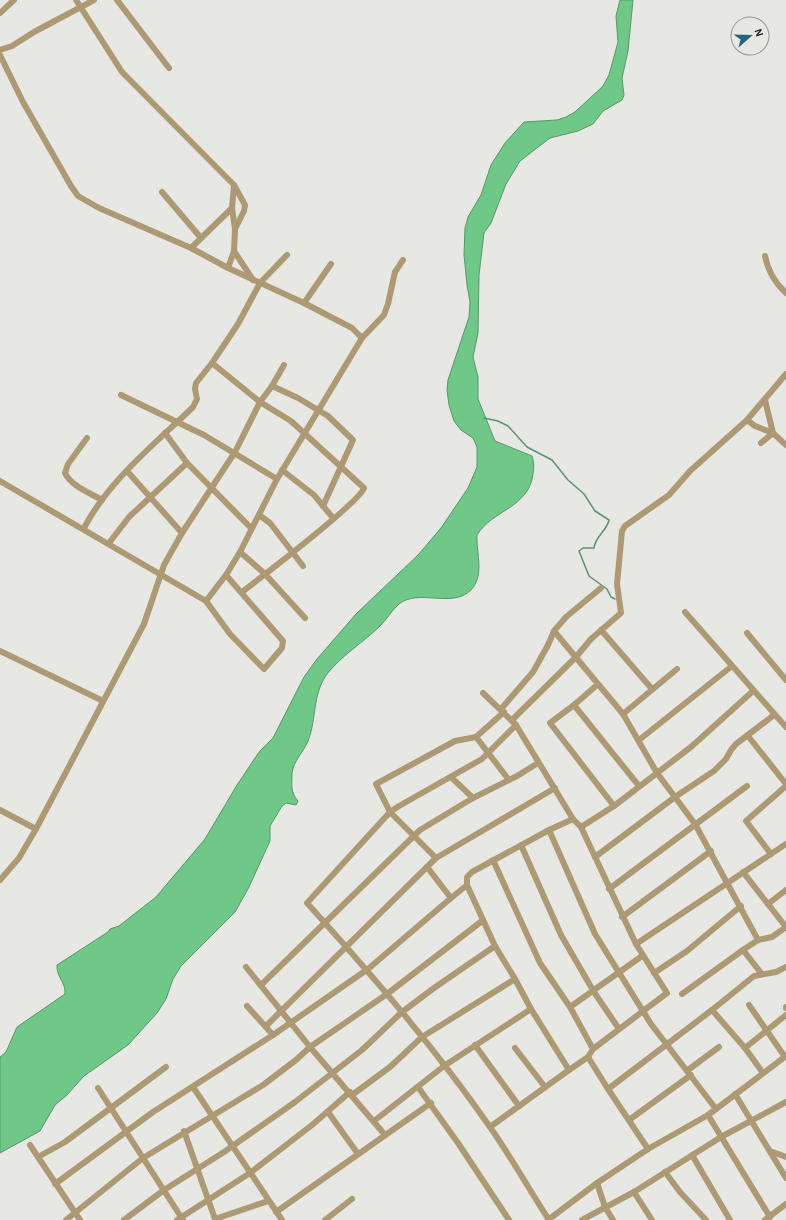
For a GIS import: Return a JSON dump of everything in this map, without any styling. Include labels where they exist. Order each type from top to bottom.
[{"type":"street","points":[[0,13],[14,0]]},
{"type":"street","points":[[76,0],[81,5],[122,72],[234,185],[245,205],[244,211],[235,228]]},
{"type":"street","points":[[0,50],[12,46],[81,5],[94,0]]},
{"type":"street","points":[[117,0],[169,68]]},
{"type":"street","points":[[0,55],[30,115],[70,186],[78,196],[99,208],[191,248],[260,284],[304,303],[352,328],[362,338]]},
{"type":"street","points":[[228,268],[234,251],[235,228],[232,208],[234,185]]},
{"type":"street","points":[[162,192],[201,238]]},
{"type":"street","points":[[191,248],[232,208]]},
{"type":"street","points":[[234,251],[254,280]]},
{"type":"street","points":[[84,528],[102,500],[127,471],[177,423],[196,402],[196,382],[212,363],[238,324],[260,284],[287,255]]},
{"type":"street","points":[[765,256],[768,268],[775,281],[786,293]]},
{"type":"street","points":[[206,601],[226,575],[240,552],[282,470],[362,338],[384,315],[395,272],[403,260]]},
{"type":"street","points":[[304,303],[331,264]]},
{"type":"street","points":[[212,363],[260,402],[291,421],[342,466],[361,484],[364,490],[333,518],[242,592]]},
{"type":"street","points":[[0,880],[19,858],[36,829],[144,624],[164,565],[182,533],[235,452],[260,402],[272,386],[284,365]]},
{"type":"street","points":[[749,1005],[786,1057],[708,1115],[648,1149],[597,1183],[548,1220],[490,1127],[422,1037],[368,969],[307,903],[390,812],[482,759],[576,658],[591,639],[621,613],[618,598],[618,573],[622,531],[625,526],[669,494],[690,472],[747,420],[786,374]]},
{"type":"street","points":[[272,386],[298,398],[318,410],[336,423],[353,440],[323,506]]},
{"type":"street","points":[[121,396],[235,452],[277,479]]},
{"type":"street","points":[[765,400],[773,433]]},
{"type":"street","points":[[747,420],[755,426],[773,433],[786,444]]},
{"type":"street","points":[[165,433],[187,463],[251,528]]},
{"type":"street","points":[[761,443],[773,433]]},
{"type":"street","points":[[87,438],[68,464],[65,473],[74,483],[102,500]]},
{"type":"street","points":[[109,543],[129,517],[187,463]]},
{"type":"street","points":[[282,470],[314,495],[333,518]]},
{"type":"street","points":[[127,471],[182,533]]},
{"type":"street","points":[[0,481],[84,528],[206,601],[230,634],[264,669],[284,644],[242,592],[226,575]]},
{"type":"street","points":[[259,515],[270,523],[303,566]]},
{"type":"street","points":[[240,552],[265,574],[304,618]]},
{"type":"street","points":[[436,858],[390,812],[376,784],[377,782],[455,740],[476,737],[503,710],[533,672],[554,632],[566,617],[601,588]]},
{"type":"street","points":[[685,612],[786,727]]},
{"type":"street","points":[[601,630],[652,689]]},
{"type":"street","points":[[554,632],[597,685],[623,714],[657,773],[695,824],[728,882],[758,940]]},
{"type":"street","points":[[747,633],[786,680]]},
{"type":"street","points":[[0,651],[103,701]]},
{"type":"street","points":[[639,740],[732,666]]},
{"type":"street","points":[[623,714],[677,669]]},
{"type":"street","points":[[597,685],[574,706],[550,723],[566,746],[614,806]]},
{"type":"street","points":[[581,827],[614,806],[691,747],[753,691]]},
{"type":"street","points":[[484,693],[503,710],[514,723],[573,819],[581,827],[622,917],[642,956],[667,993],[593,1049],[588,1057],[490,1127]]},
{"type":"street","points":[[574,706],[639,786]]},
{"type":"street","points":[[595,857],[675,797],[714,771],[726,760],[736,744],[774,715]]},
{"type":"street","points":[[748,736],[786,785],[746,821],[771,854]]},
{"type":"street","points":[[476,737],[509,780]]},
{"type":"street","points":[[261,985],[414,836],[429,824],[473,798],[509,780],[538,763]]},
{"type":"street","points":[[451,777],[473,798]]},
{"type":"street","points":[[609,889],[747,786]]},
{"type":"street","points":[[266,1026],[436,858],[555,788]]},
{"type":"street","points":[[0,810],[36,829]]},
{"type":"street","points":[[569,1070],[531,1009],[495,946],[482,921],[467,885],[467,877],[472,872],[493,860],[573,819]]},
{"type":"street","points":[[549,830],[595,934],[667,1045],[716,1109]]},
{"type":"street","points":[[636,944],[786,844]]},
{"type":"street","points":[[521,845],[561,935],[594,992],[619,1029]]},
{"type":"street","points":[[622,917],[711,851]]},
{"type":"street","points":[[493,860],[540,963],[570,1007],[593,1049]]},
{"type":"street","points":[[427,867],[451,898]]},
{"type":"street","points":[[682,994],[758,940],[772,937],[786,927],[743,872]]},
{"type":"street","points":[[55,1184],[152,1112],[194,1087],[273,1035],[368,969],[467,885]]},
{"type":"street","points":[[768,904],[786,890]]},
{"type":"street","points":[[654,973],[687,951],[741,906]]},
{"type":"street","points":[[66,1220],[74,1212],[143,1158],[263,1085],[296,1060],[310,1047],[387,994],[482,921]]},
{"type":"street","points":[[124,1220],[164,1190],[295,1102],[362,1050],[402,1012],[495,946]]},
{"type":"street","points":[[743,950],[761,973]]},
{"type":"street","points":[[570,1007],[594,992],[642,956]]},
{"type":"street","points":[[246,967],[310,1047],[374,1121],[384,1135]]},
{"type":"street","points":[[608,1090],[712,1010],[750,978],[761,973],[776,972],[786,967]]},
{"type":"street","points":[[98,1088],[164,1190],[180,1219],[250,1173],[351,1094],[390,1067],[422,1037],[515,979]]},
{"type":"street","points":[[247,1006],[273,1035]]},
{"type":"street","points":[[374,1121],[444,1066],[531,1009]]},
{"type":"street","points":[[712,1010],[745,1048],[763,1073]]},
{"type":"street","points":[[745,1048],[786,1015]]},
{"type":"street","points":[[475,1045],[519,1106]]},
{"type":"street","points":[[629,1120],[719,1047]]},
{"type":"street","points":[[515,1048],[545,1087]]},
{"type":"street","points":[[588,1057],[608,1090],[648,1149]]},
{"type":"street","points":[[38,1157],[65,1142],[166,1067]]},
{"type":"street","points":[[194,1087],[282,1220]]},
{"type":"street","points":[[418,1087],[431,1103],[509,1220]]},
{"type":"street","points":[[735,1094],[753,1121],[786,1178]]},
{"type":"street","points":[[582,1220],[634,1192],[721,1137],[786,1102]]},
{"type":"street","points":[[276,1212],[431,1103]]},
{"type":"street","points":[[328,1112],[358,1154]]},
{"type":"street","points":[[708,1115],[767,1218],[786,1204]]},
{"type":"street","points":[[184,1132],[215,1218],[268,1201]]},
{"type":"street","points":[[30,1144],[80,1220]]},
{"type":"street","points":[[770,1151],[786,1158]]},
{"type":"street","points":[[692,1155],[730,1220]]},
{"type":"street","points":[[665,1172],[680,1192],[706,1220]]},
{"type":"street","points":[[597,1183],[605,1207],[613,1220]]},
{"type":"street","points":[[634,1192],[652,1220]]},
{"type":"street","points":[[325,1220],[352,1199]]},
{"type":"shaded area","points":[[620,0],[633,0],[628,51],[622,78],[624,95],[622,100],[603,111],[593,124],[578,131],[550,138],[520,161],[506,184],[491,223],[484,233],[479,275],[478,333],[473,357],[478,377],[478,399],[495,441],[532,456],[534,470],[530,485],[525,494],[517,502],[492,520],[477,535],[479,571],[478,578],[471,590],[455,598],[416,598],[399,604],[381,625],[339,661],[327,674],[319,690],[313,724],[308,741],[296,761],[292,773],[292,788],[295,798],[298,801],[296,805],[286,803],[282,806],[270,826],[270,841],[248,889],[235,912],[181,966],[173,979],[166,999],[157,1013],[128,1045],[84,1076],[67,1095],[55,1105],[40,1131],[0,1153],[0,1057],[6,1052],[17,1027],[65,994],[57,965],[108,932],[110,929],[119,926],[156,897],[205,839],[237,785],[259,752],[273,738],[304,677],[317,659],[356,614],[418,555],[441,528],[468,488],[477,467],[477,447],[473,438],[461,430],[454,421],[449,405],[447,390],[448,380],[469,317],[470,302],[464,255],[465,228],[468,217],[481,195],[491,165],[505,143],[524,122],[557,120],[566,117],[575,112],[603,86],[609,75],[618,42],[616,16]]},
{"type":"waterway","points":[[484,418],[498,421],[508,426],[527,447],[552,460],[568,480],[584,494],[595,511],[609,520],[608,524],[596,540],[594,548],[583,548],[579,551],[589,576],[607,589],[611,597],[615,599]]}]
